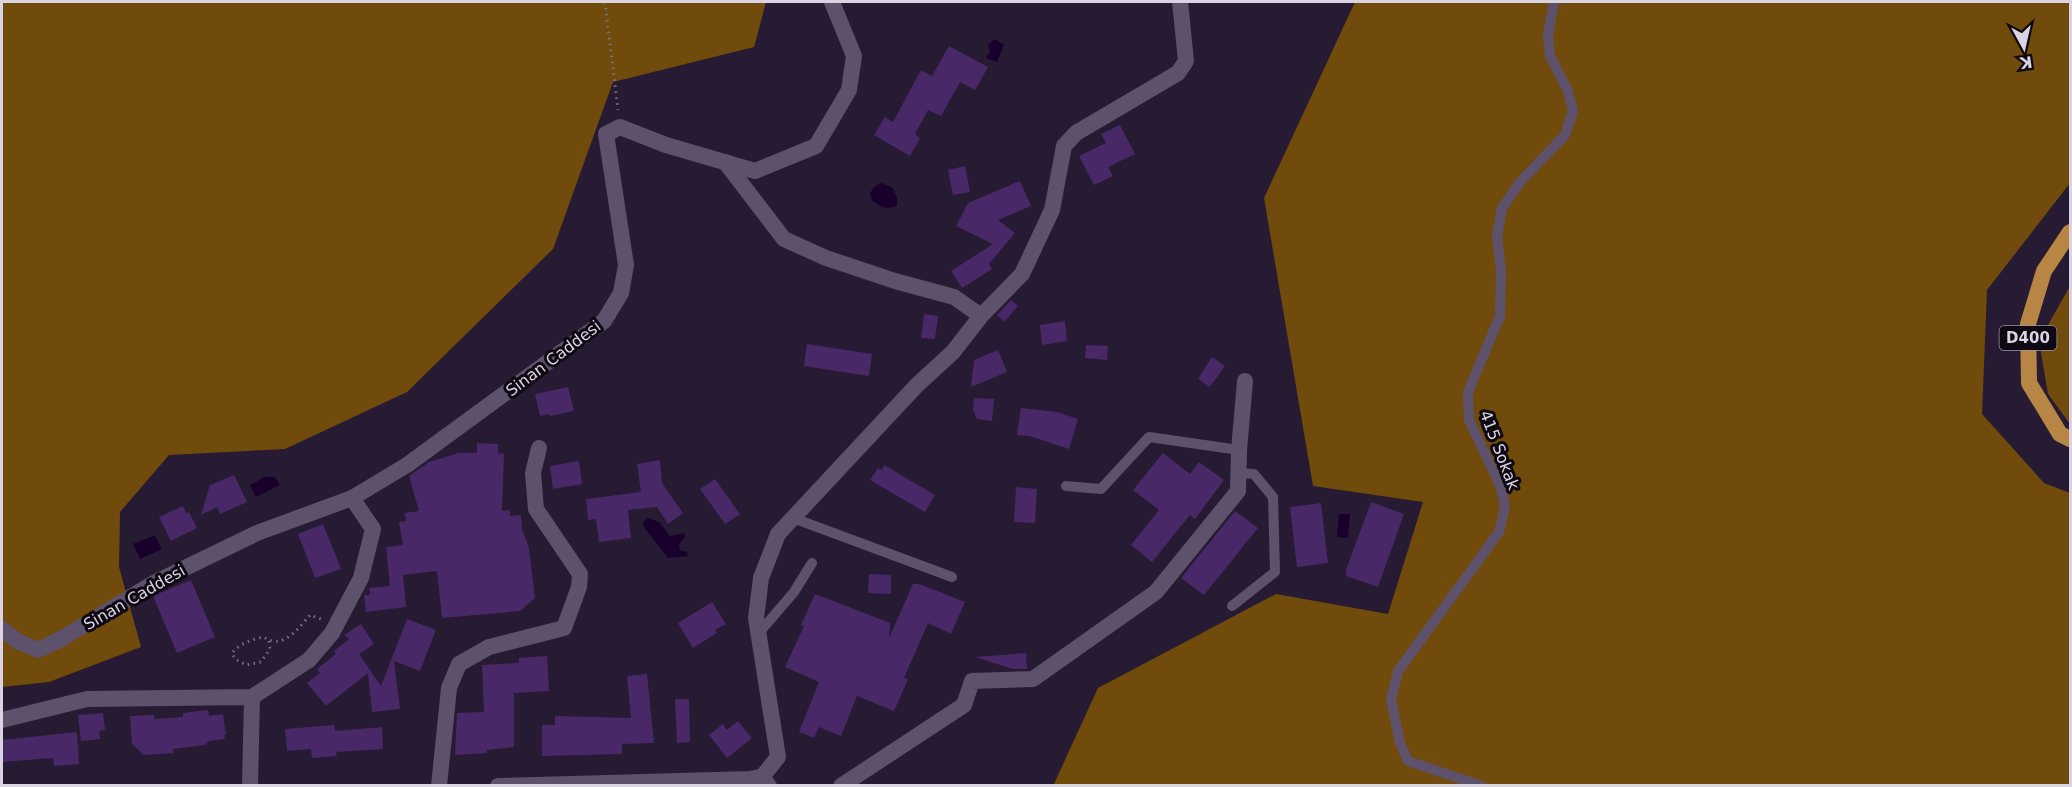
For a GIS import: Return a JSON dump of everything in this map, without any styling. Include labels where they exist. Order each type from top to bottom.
[{"type":"highway","name":"D400","points":[[2070,232],[2044,271],[2028,324],[2029,383],[2060,434],[2070,439]]},
{"type":"street","points":[[620,127],[666,145],[755,171],[816,146],[849,90],[854,56],[832,2]]},
{"type":"street","points":[[498,786],[750,779],[765,781],[778,758],[756,618],[761,578],[778,534],[917,385],[953,352],[981,316],[1022,274],[1052,210],[1064,146],[1076,133],[1178,73],[1186,61],[1180,2]]},
{"type":"street","name":"Sinan Caddesi","points":[[2,629],[19,642],[38,650],[61,639],[152,584],[257,532],[351,498],[407,465],[604,321],[621,293],[626,265],[606,134],[620,127]]},
{"type":"street","points":[[725,162],[784,239],[826,258],[954,297],[981,316]]},
{"type":"street","points":[[841,786],[964,705],[972,681],[1033,679],[1156,592],[1238,491],[1245,381]]},
{"type":"street","points":[[439,786],[449,688],[459,664],[489,647],[564,628],[579,587],[580,574],[536,509],[532,473],[538,448]]},
{"type":"street","points":[[2,720],[87,699],[252,698],[309,660],[332,633],[361,578],[373,530],[351,498]]},
{"type":"street","points":[[250,786],[252,698]]},
{"type":"lane","name":"415 Sokak","points":[[1482,786],[1408,761],[1400,743],[1391,699],[1398,672],[1499,532],[1501,524],[1505,506],[1500,485],[1469,420],[1468,392],[1500,316],[1502,271],[1497,236],[1502,208],[1521,181],[1565,135],[1573,111],[1568,91],[1550,56],[1548,35],[1554,2]]},
{"type":"lane","points":[[1066,486],[1101,489],[1149,437],[1239,450]]},
{"type":"lane","points":[[1232,606],[1275,572],[1273,497],[1254,474],[1239,473]]},
{"type":"lane","points":[[793,518],[952,577]]},
{"type":"lane","points":[[758,634],[794,592],[812,563]]},
{"type":"path","points":[[605,2],[620,127]]},
{"type":"path","points":[[269,641],[270,649],[261,662],[246,665],[235,659],[232,653],[237,647],[256,638],[264,637],[269,641],[283,640],[294,633],[310,615],[337,624]]},
{"type":"shaded area","points":[[2,2],[766,2],[754,47],[613,82],[553,249],[407,392],[285,449],[169,455],[120,512],[119,567],[141,647],[49,682],[2,687]]},
{"type":"shaded area","points":[[1355,2],[2070,2],[2070,183],[1987,290],[1982,414],[2044,483],[2070,493],[2070,785],[1053,786],[1098,688],[1276,594],[1388,614],[1423,502],[1313,486],[1264,198]]},
{"type":"shaded area","points":[[995,39],[1004,45],[997,62],[986,58],[990,52],[988,45]]},
{"type":"shaded area","points":[[881,183],[893,188],[897,206],[884,207],[872,200],[870,193]]},
{"type":"shaded area","points":[[2070,286],[2070,424],[2048,394],[2039,341]]},
{"type":"shaded area","points":[[264,477],[275,477],[280,485],[256,497],[250,485]]},
{"type":"shaded area","points":[[1339,514],[1350,514],[1348,538],[1337,537]]},
{"type":"shaded area","points":[[648,518],[659,522],[670,536],[684,533],[685,536],[679,545],[680,550],[687,552],[688,556],[668,558],[643,526],[643,522]]},
{"type":"shaded area","points":[[155,535],[162,549],[140,559],[133,544]]},
{"type":"building","points":[[949,46],[988,67],[975,90],[960,82],[941,116],[928,110],[915,134],[920,138],[910,156],[874,135],[885,117],[893,122],[921,70],[932,76]]},
{"type":"building","points":[[1120,125],[1135,154],[1108,167],[1113,176],[1094,185],[1079,156],[1106,143],[1101,134]]},
{"type":"building","points":[[965,166],[970,192],[953,195],[948,170]]},
{"type":"building","points":[[1020,181],[1031,206],[998,220],[1015,233],[989,264],[992,269],[962,288],[951,271],[993,244],[956,226],[968,203]]},
{"type":"building","points":[[1011,300],[1018,306],[1004,322],[997,315]]},
{"type":"building","points":[[924,314],[938,316],[935,339],[921,338]]},
{"type":"building","points":[[1065,321],[1067,341],[1042,345],[1040,325]]},
{"type":"building","points":[[807,344],[872,354],[869,376],[804,366]]},
{"type":"building","points":[[1086,345],[1108,346],[1107,360],[1085,358]]},
{"type":"building","points":[[998,350],[1007,372],[971,387],[974,360]]},
{"type":"building","points":[[1212,357],[1225,366],[1210,387],[1198,379]]},
{"type":"building","points":[[568,387],[574,411],[540,416],[535,394]]},
{"type":"building","points":[[974,398],[994,399],[992,421],[977,419],[973,410]]},
{"type":"building","points":[[1021,408],[1057,412],[1078,419],[1069,449],[1030,436],[1017,435]]},
{"type":"building","points":[[477,443],[498,444],[498,453],[504,454],[502,511],[510,510],[510,516],[521,515],[522,529],[529,548],[535,598],[520,611],[442,618],[437,571],[403,575],[406,607],[366,612],[364,595],[370,595],[369,588],[390,586],[386,547],[403,545],[399,522],[406,521],[405,513],[419,511],[409,476],[429,462],[459,453],[477,453]]},
{"type":"building","points":[[1163,453],[1190,474],[1199,462],[1224,480],[1195,519],[1190,515],[1152,562],[1131,545],[1159,510],[1133,490]]},
{"type":"building","points":[[660,460],[662,483],[683,513],[668,524],[657,507],[628,510],[631,538],[599,542],[596,519],[588,520],[586,499],[641,492],[637,464]]},
{"type":"building","points":[[579,461],[582,484],[553,489],[550,466]]},
{"type":"building","points":[[884,465],[935,495],[925,512],[870,480],[878,468],[882,470]]},
{"type":"building","points":[[234,475],[247,502],[220,514],[217,507],[201,515],[210,485]]},
{"type":"building","points":[[715,479],[740,514],[725,524],[700,489]]},
{"type":"building","points":[[1016,487],[1037,489],[1035,523],[1014,522]]},
{"type":"building","points":[[1371,502],[1404,514],[1378,587],[1346,576],[1346,570]]},
{"type":"building","points":[[1321,503],[1328,563],[1297,567],[1290,507]]},
{"type":"building","points":[[183,506],[186,513],[189,512],[197,528],[171,541],[159,517]]},
{"type":"building","points":[[1235,511],[1258,528],[1204,595],[1181,578]]},
{"type":"building","points":[[323,524],[341,569],[315,578],[298,534]]},
{"type":"building","points":[[869,574],[891,575],[891,594],[868,593]]},
{"type":"building","points":[[191,580],[215,637],[177,653],[153,596]]},
{"type":"building","points":[[913,584],[919,584],[965,602],[951,634],[928,623],[904,678],[908,679],[894,711],[857,696],[841,736],[819,727],[814,738],[799,732],[819,682],[785,667],[804,626],[801,625],[815,594],[890,623],[889,638]]},
{"type":"building","points":[[712,602],[726,624],[715,630],[717,633],[693,648],[678,623]]},
{"type":"building","points":[[407,619],[436,630],[420,671],[394,661],[400,709],[372,712],[368,673],[326,706],[307,683],[320,673],[317,669],[336,654],[334,651],[349,639],[344,635],[361,624],[374,644],[359,654],[381,686]]},
{"type":"building","points":[[1026,653],[1027,669],[1013,669],[975,657]]},
{"type":"building","points":[[547,656],[549,691],[514,693],[514,747],[487,750],[487,753],[455,755],[457,713],[484,712],[482,665],[519,663],[519,658]]},
{"type":"building","points":[[647,674],[654,743],[622,744],[622,754],[542,756],[542,725],[555,725],[555,716],[631,718],[627,676]]},
{"type":"building","points":[[675,699],[689,699],[690,742],[677,743]]},
{"type":"building","points":[[208,710],[209,716],[223,714],[225,739],[209,741],[205,745],[173,749],[174,753],[144,755],[132,744],[130,716],[154,715],[154,719],[183,717],[183,713]]},
{"type":"building","points":[[103,713],[105,730],[99,731],[100,739],[81,741],[78,715]]},
{"type":"building","points":[[738,721],[752,738],[727,758],[709,735],[723,724],[727,730]]},
{"type":"building","points":[[334,725],[335,731],[382,727],[383,749],[336,752],[337,756],[312,758],[311,749],[287,751],[285,729]]},
{"type":"building","points":[[77,732],[79,764],[54,766],[53,758],[2,762],[2,740]]}]
